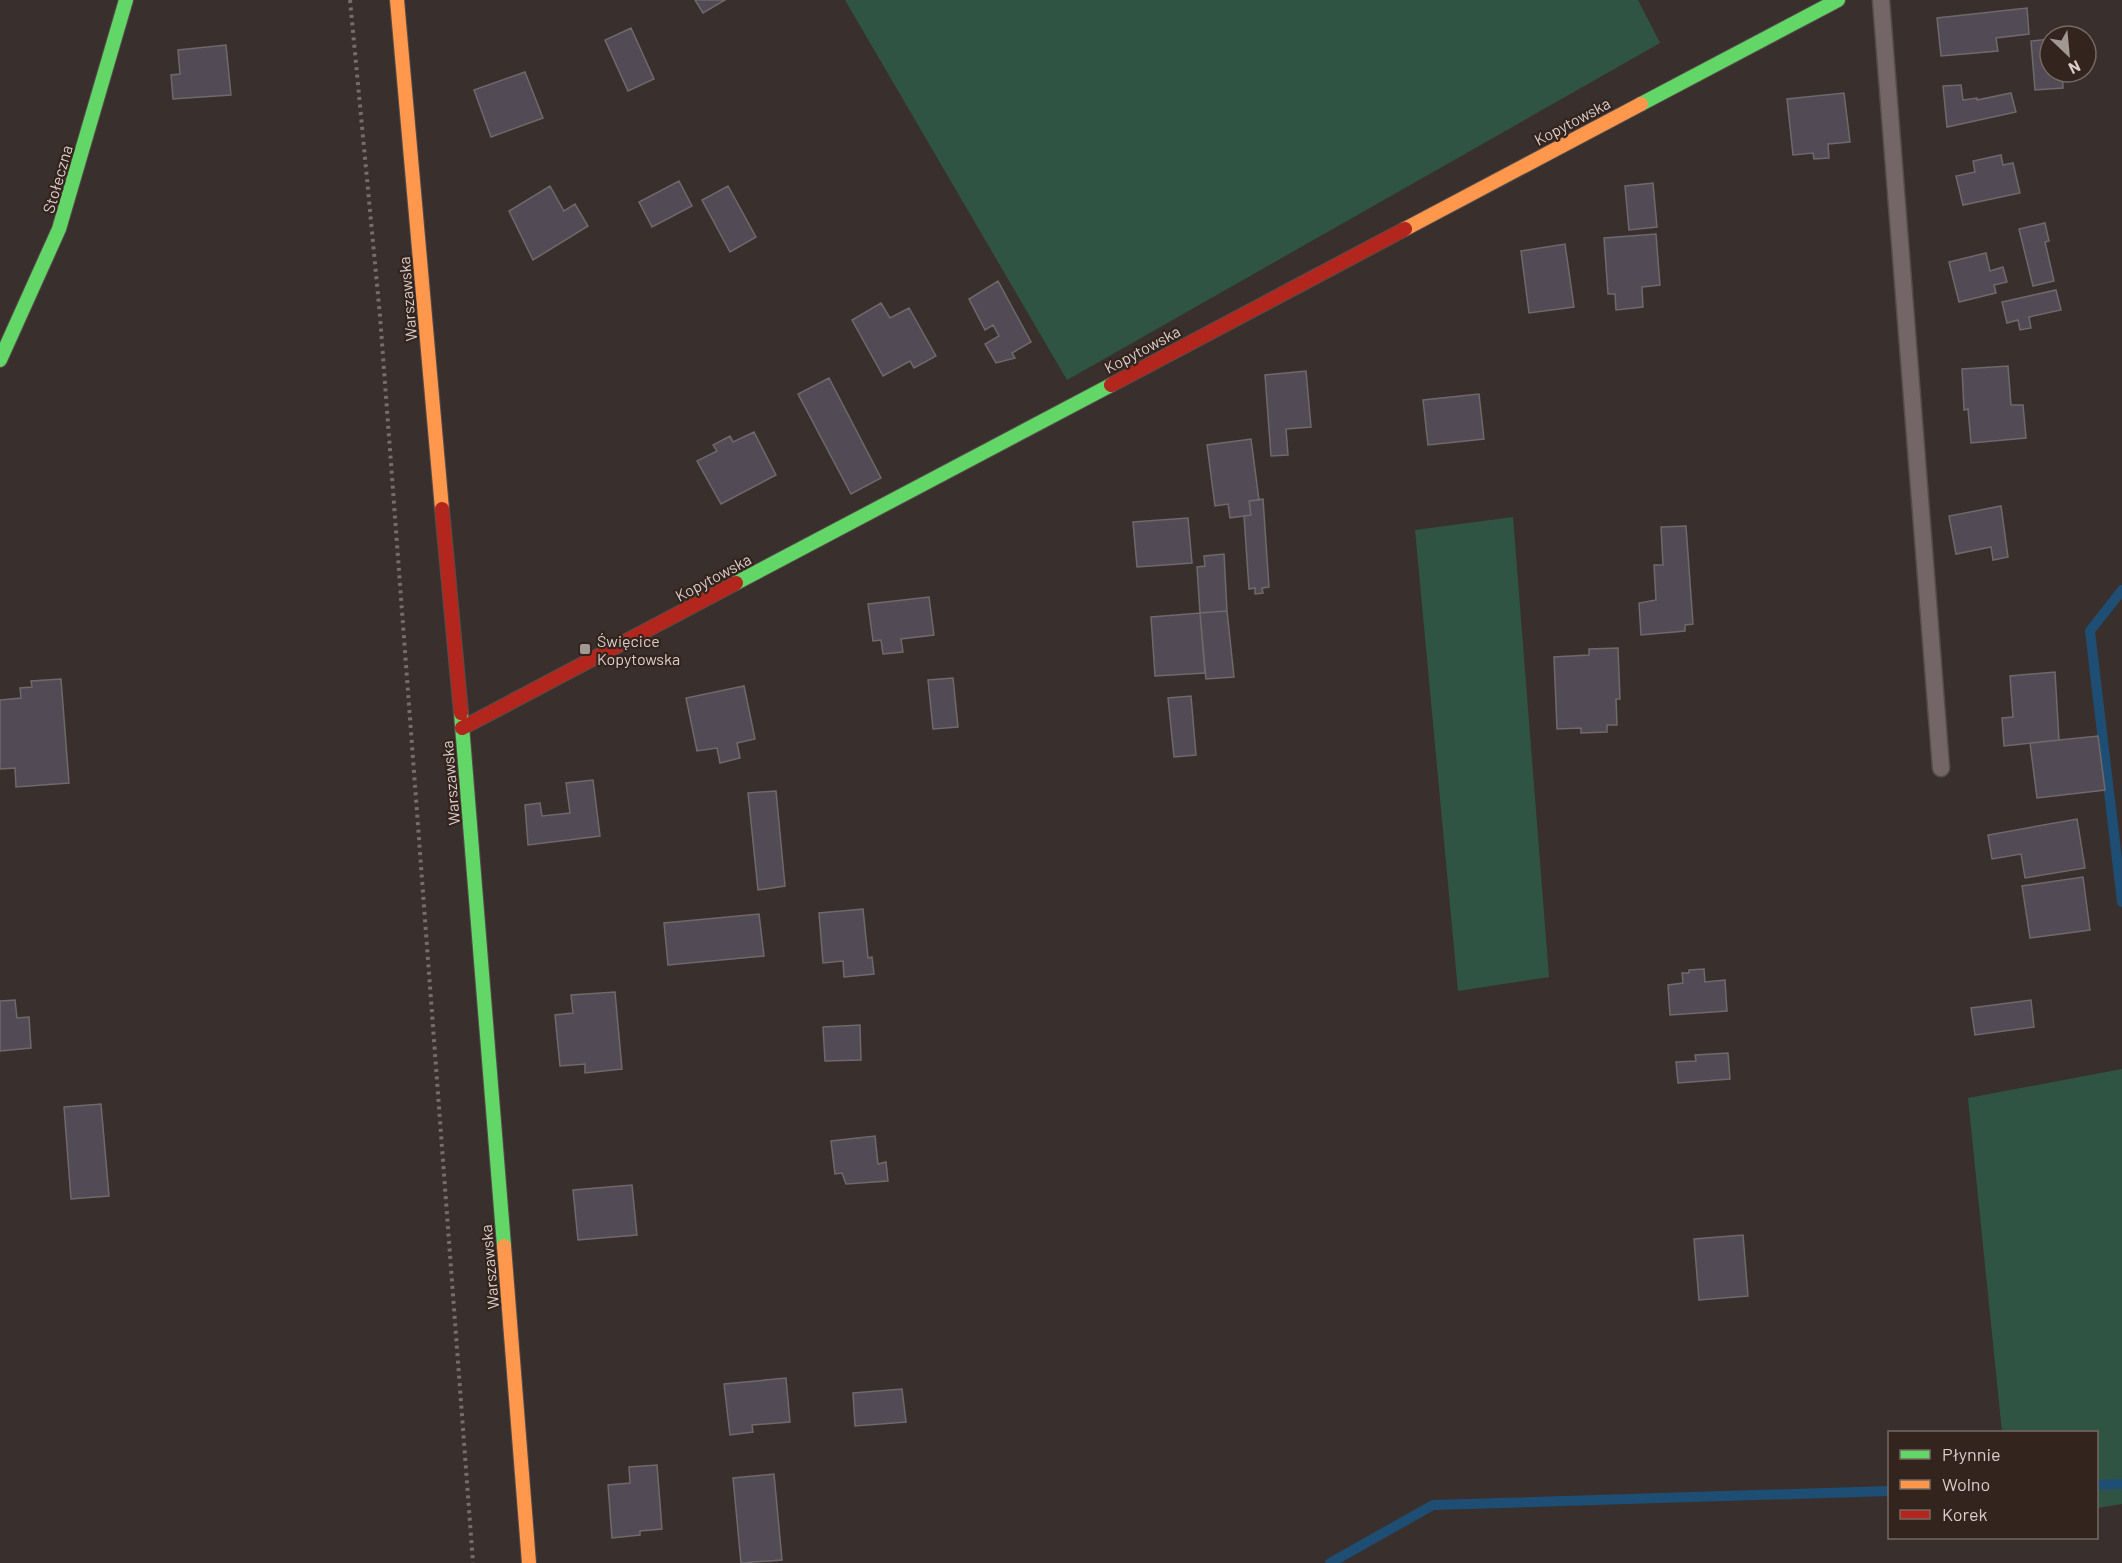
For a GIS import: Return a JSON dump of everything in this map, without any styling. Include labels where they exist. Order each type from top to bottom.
[{"type":"street","name":"Stołeczna","points":[[0,360],[59,230],[126,0]]},
{"type":"street","name":"Warszawska","points":[[397,0],[462,728],[529,1563]]},
{"type":"street","name":"Kopytowska","points":[[462,728],[1838,0]]},
{"type":"lane","points":[[1881,0],[1941,768]]},
{"type":"path","points":[[350,0],[380,316],[473,1563]]},
{"type":"green space","points":[[845,0],[1638,0],[1660,43],[1067,380]]},
{"type":"green space","points":[[1513,517],[1549,977],[1458,991],[1415,530]]},
{"type":"green space","points":[[2122,1069],[2122,1504],[2098,1508],[2098,1431],[2002,1431],[1968,1098]]},
{"type":"building","points":[[695,0],[725,0],[703,13]]},
{"type":"building","points":[[2027,8],[2029,34],[1996,38],[1998,51],[1941,56],[1937,18]]},
{"type":"building","points":[[631,28],[654,79],[628,91],[605,40]]},
{"type":"building","points":[[2038,40],[2038,84],[2063,84],[2063,88],[2035,90],[2031,41]]},
{"type":"building","points":[[226,45],[231,95],[173,99],[171,75],[180,74],[178,50]]},
{"type":"building","points":[[525,72],[543,118],[491,137],[474,90]]},
{"type":"building","points":[[1961,85],[1963,100],[1977,98],[1977,100],[2011,93],[2016,112],[1947,127],[1943,86]]},
{"type":"building","points":[[1844,93],[1850,142],[1828,144],[1829,158],[1814,159],[1813,153],[1793,155],[1787,99]]},
{"type":"building","points":[[2001,155],[2003,165],[2013,163],[2020,193],[1963,205],[1956,176],[1975,172],[1973,161]]},
{"type":"building","points":[[679,181],[692,206],[652,227],[639,202]]},
{"type":"building","points":[[1653,183],[1657,227],[1629,230],[1625,186]]},
{"type":"building","points":[[550,186],[564,211],[575,204],[588,226],[533,260],[509,211]]},
{"type":"building","points":[[728,186],[756,237],[730,252],[702,200]]},
{"type":"building","points":[[2045,223],[2049,241],[2045,242],[2054,281],[2033,286],[2019,229]]},
{"type":"building","points":[[1656,234],[1660,285],[1642,287],[1643,307],[1616,310],[1615,294],[1608,294],[1604,238]]},
{"type":"building","points":[[1565,244],[1574,307],[1529,313],[1521,251]]},
{"type":"building","points":[[1986,253],[1990,271],[2003,267],[2007,282],[1994,285],[1996,293],[1959,302],[1949,262]]},
{"type":"building","points":[[998,281],[1031,342],[1012,353],[1015,358],[996,363],[985,344],[999,336],[993,325],[985,330],[969,299]]},
{"type":"building","points":[[2056,290],[2061,310],[2029,317],[2031,328],[2020,330],[2018,320],[2007,323],[2002,302]]},
{"type":"building","points":[[881,303],[890,318],[909,308],[936,356],[914,368],[910,361],[883,376],[852,320]]},
{"type":"building","points":[[2008,366],[2011,405],[2023,405],[2026,438],[1971,443],[1968,409],[1964,410],[1962,369]]},
{"type":"building","points":[[1306,371],[1311,427],[1286,429],[1288,455],[1271,456],[1265,375]]},
{"type":"building","points":[[829,378],[881,478],[851,494],[798,394]]},
{"type":"building","points":[[1479,394],[1484,439],[1428,445],[1423,400]]},
{"type":"building","points":[[754,432],[776,475],[721,504],[697,461],[717,451],[713,445],[730,436],[733,442]]},
{"type":"building","points":[[1251,439],[1259,500],[1249,501],[1251,515],[1230,518],[1228,504],[1215,506],[1207,445]]},
{"type":"building","points":[[1263,499],[1269,587],[1262,588],[1263,593],[1255,594],[1255,588],[1249,589],[1244,516],[1251,515],[1249,501]]},
{"type":"building","points":[[2001,506],[2008,557],[1993,560],[1991,547],[1956,554],[1949,516]]},
{"type":"building","points":[[1188,518],[1192,563],[1137,567],[1133,522]]},
{"type":"building","points":[[1686,526],[1693,624],[1685,625],[1685,631],[1641,635],[1639,603],[1656,600],[1654,565],[1663,565],[1661,527]]},
{"type":"building","points":[[1224,554],[1227,611],[1200,613],[1197,567],[1205,566],[1204,556]]},
{"type":"building","points":[[929,597],[934,635],[901,639],[903,652],[883,654],[881,640],[873,641],[868,604]]},
{"type":"building","points":[[1227,611],[1234,677],[1206,679],[1200,613]]},
{"type":"building","points":[[1200,613],[1205,673],[1155,676],[1151,617]]},
{"type":"building","points":[[1618,648],[1620,699],[1616,699],[1617,725],[1607,725],[1607,732],[1581,733],[1581,728],[1557,729],[1554,657],[1589,655],[1589,649]]},
{"type":"building","points":[[2055,672],[2059,740],[2004,746],[2002,718],[2013,717],[2010,676]]},
{"type":"building","points":[[953,678],[958,727],[933,729],[928,680]]},
{"type":"building","points":[[61,679],[69,783],[16,787],[15,768],[0,769],[0,700],[21,698],[20,688],[32,687],[31,681]]},
{"type":"building","points":[[744,686],[755,739],[737,743],[740,758],[720,763],[717,748],[697,751],[686,698]]},
{"type":"building","points":[[1191,696],[1196,755],[1174,757],[1168,698]]},
{"type":"building","points":[[2098,736],[2105,790],[2037,798],[2030,743]]},
{"type":"building","points":[[593,780],[600,836],[528,845],[525,805],[540,803],[542,816],[570,813],[566,783]]},
{"type":"building","points":[[776,791],[785,886],[758,890],[748,793]]},
{"type":"building","points":[[2077,819],[2085,868],[2025,878],[2021,854],[1992,859],[1988,835]]},
{"type":"building","points":[[2083,877],[2090,930],[2030,938],[2022,886]]},
{"type":"building","points":[[863,909],[868,958],[872,957],[874,974],[844,977],[843,961],[823,963],[819,913]]},
{"type":"building","points":[[759,914],[764,956],[668,965],[664,923]]},
{"type":"building","points":[[1704,969],[1705,982],[1725,980],[1727,1011],[1670,1015],[1668,985],[1683,983],[1682,973]]},
{"type":"building","points":[[615,992],[622,1069],[585,1073],[585,1064],[560,1066],[555,1015],[573,1013],[571,995]]},
{"type":"building","points":[[15,1000],[17,1018],[29,1017],[31,1048],[0,1051],[0,1001]]},
{"type":"building","points":[[2031,1000],[2034,1027],[1975,1035],[1971,1008]]},
{"type":"building","points":[[860,1025],[861,1060],[825,1061],[823,1027]]},
{"type":"building","points":[[1728,1053],[1730,1079],[1678,1083],[1676,1062],[1696,1061],[1695,1055]]},
{"type":"building","points":[[101,1104],[109,1196],[71,1199],[64,1107]]},
{"type":"building","points":[[875,1136],[878,1164],[886,1162],[888,1181],[846,1184],[842,1173],[835,1174],[831,1141]]},
{"type":"building","points":[[632,1185],[637,1235],[578,1240],[573,1190]]},
{"type":"building","points":[[1743,1235],[1748,1296],[1699,1300],[1694,1239]]},
{"type":"building","points":[[786,1378],[790,1422],[752,1425],[753,1432],[730,1435],[724,1384]]},
{"type":"building","points":[[902,1389],[906,1422],[855,1426],[853,1393]]},
{"type":"building","points":[[657,1465],[662,1529],[640,1531],[640,1535],[612,1538],[608,1485],[630,1483],[629,1467]]},
{"type":"building","points":[[774,1474],[782,1560],[741,1563],[733,1478]]},
{"type":"waterway","points":[[2122,590],[2090,631],[2122,902]]},
{"type":"waterway","points":[[2098,1485],[2122,1484]]},
{"type":"waterway","points":[[1330,1563],[1433,1505],[1888,1491]]},
{"type":"traffic: fast","points":[[0,360],[59,229],[126,0]]},
{"type":"traffic: fast","points":[[1641,104],[1838,0]]},
{"type":"traffic: fast","points":[[736,583],[1111,385]]},
{"type":"traffic: fast","points":[[461,713],[504,1246]]},
{"type":"traffic: slow","points":[[397,0],[442,509]]},
{"type":"traffic: slow","points":[[1405,229],[1641,104]]},
{"type":"traffic: slow","points":[[504,1246],[529,1563]]},
{"type":"traffic: jam","points":[[1111,385],[1405,229]]},
{"type":"traffic: jam","points":[[442,509],[461,713]]},
{"type":"traffic: jam","points":[[462,728],[736,583]]},
{"type":"place","name":"Święcice Kopytowska","points":[[585,649]]}]
